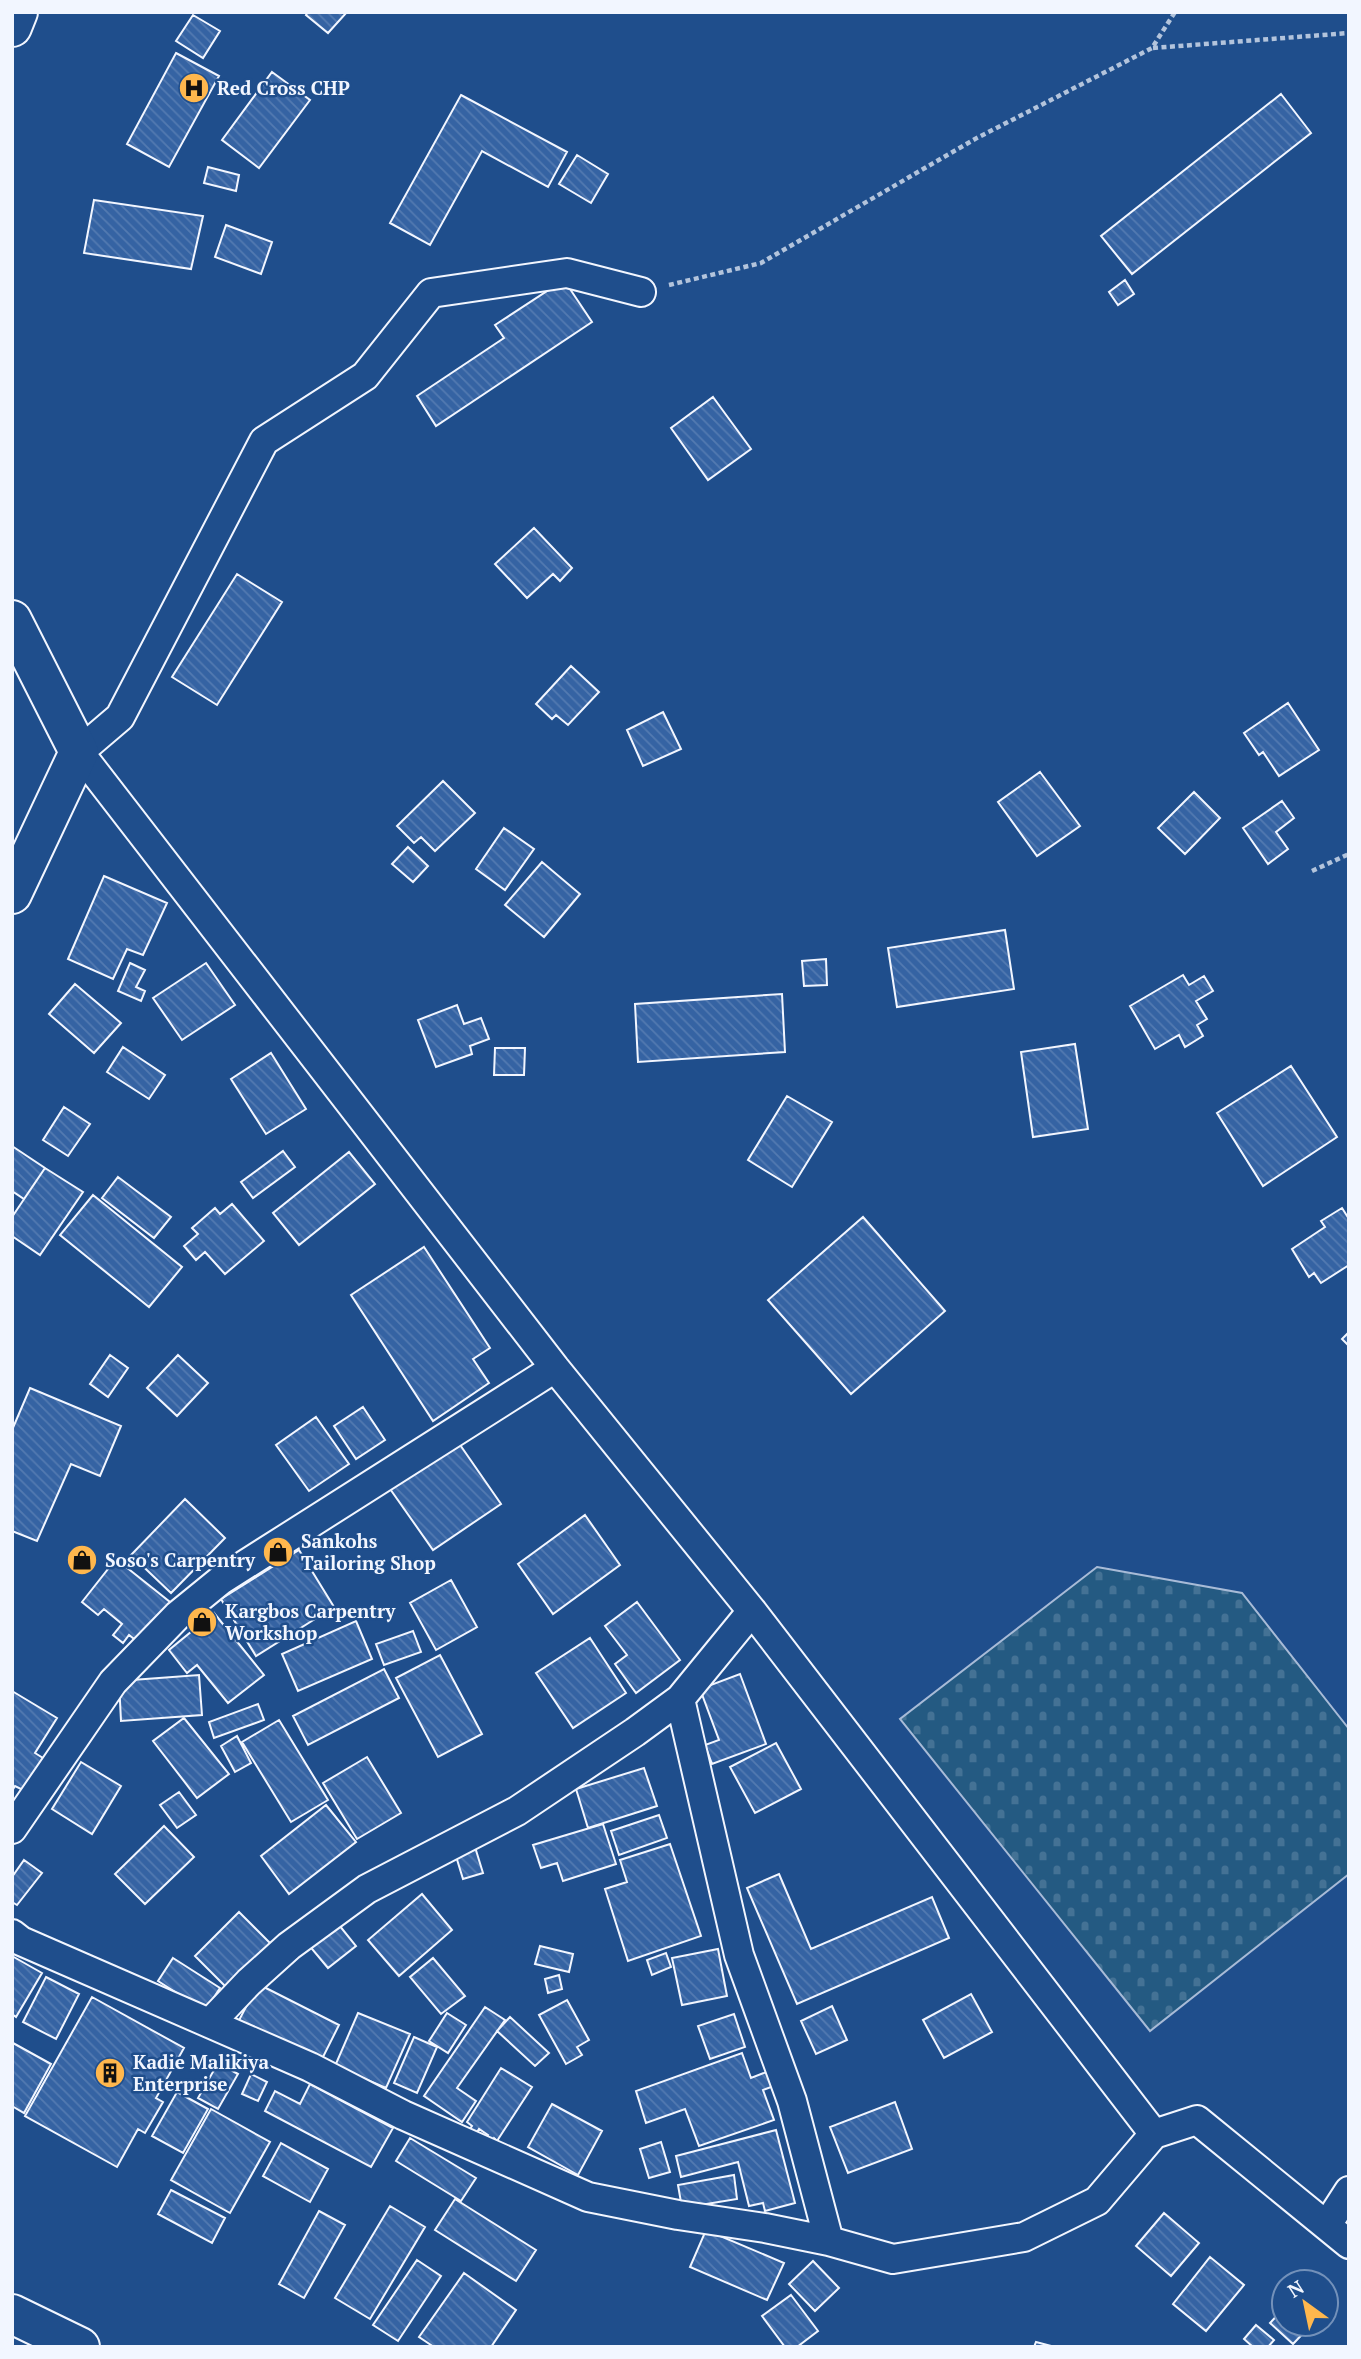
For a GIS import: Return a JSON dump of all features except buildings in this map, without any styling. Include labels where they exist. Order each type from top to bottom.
[{"type":"main road","points":[[12,27],[18,12]]},
{"type":"main road","points":[[12,620],[79,752],[12,894]]},
{"type":"main road","points":[[12,2314],[80,2347]]},
{"type":"street","points":[[640,292],[567,273],[431,293],[365,376],[264,441],[121,717],[79,752],[555,1368],[752,1611],[1154,2134]]},
{"type":"street","points":[[12,1829],[113,1682],[178,1615],[221,1580],[555,1368]]},
{"type":"street","points":[[210,2023],[289,1946],[367,1889],[517,1811],[680,1699],[752,1611]]},
{"type":"street","points":[[680,1699],[739,1955],[792,2101],[829,2241]]},
{"type":"street","points":[[12,1934],[21,1941],[310,2067],[403,2115],[588,2197],[678,2216],[765,2228],[829,2241],[893,2259],[1024,2237],[1097,2201],[1154,2134],[1197,2120],[1349,2244]]},
{"type":"street","points":[[1327,2225],[1349,2191]]},
{"type":"path","points":[[1152,48],[1175,12]]},
{"type":"path","points":[[640,292],[761,262],[975,139],[1152,48],[1349,33]]},
{"type":"path","points":[[1312,871],[1349,854]]},
{"type":"green space","points":[[1097,1567],[1242,1593],[1349,1729],[1349,1874],[1150,2031],[900,1719]]},
{"type":"place","name":"Red Cross CHP","points":[[194,88]]},
{"type":"place","name":"Sankohs Tailoring Shop","points":[[278,1552]]},
{"type":"place","name":"Soso's Carpentry","points":[[82,1560]]},
{"type":"place","name":"Kargbos Carpentry Workshop","points":[[202,1622]]},
{"type":"place","name":"Kadie Malikiya Enterprise","points":[[110,2073]]}]
